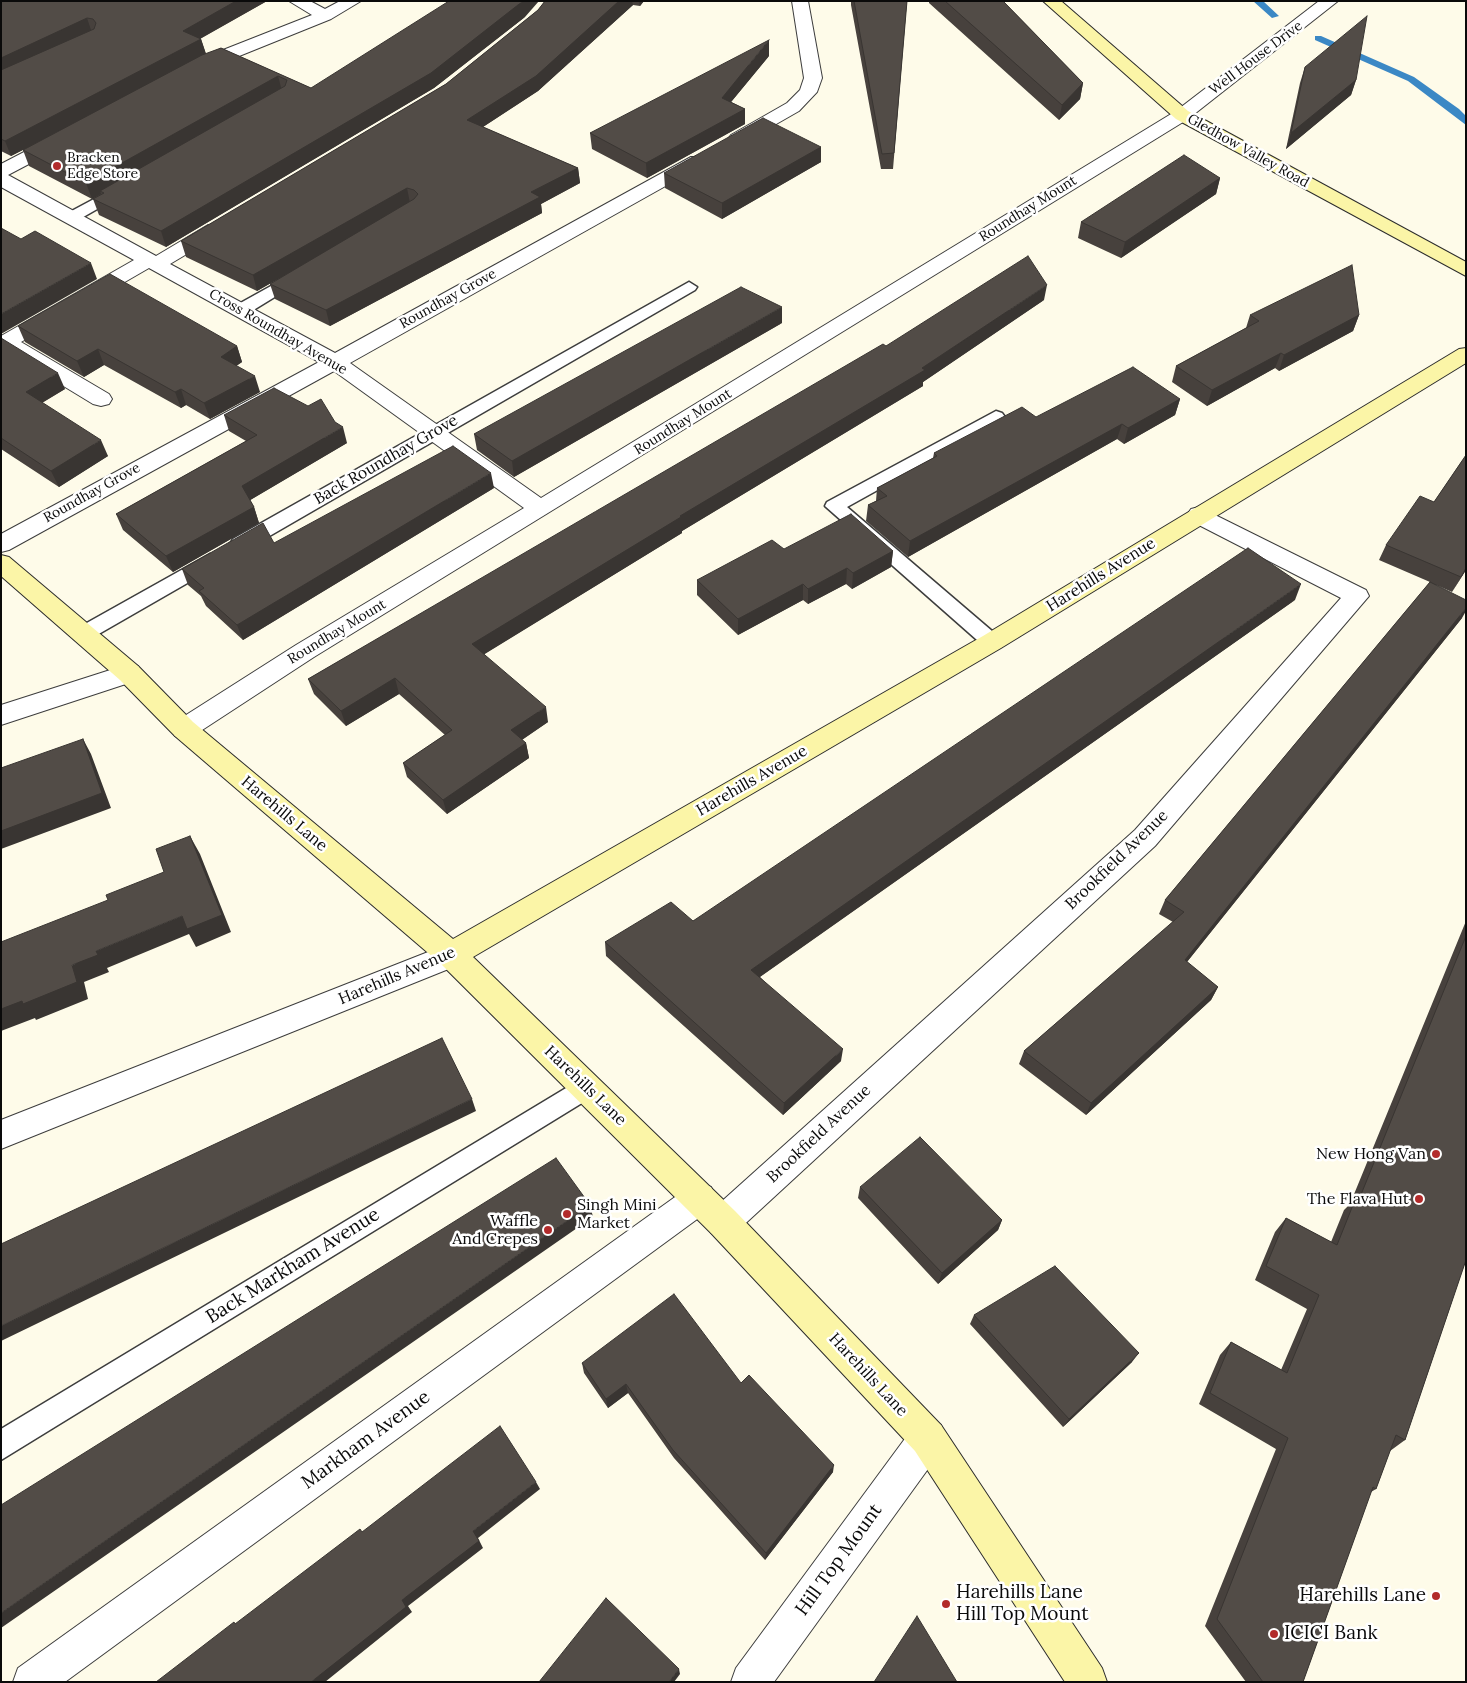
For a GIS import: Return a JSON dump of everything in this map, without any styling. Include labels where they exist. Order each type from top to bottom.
[{"type":"street","points":[[297,1],[325,16]]},
{"type":"street","points":[[183,74],[200,65],[325,16],[353,1]]},
{"type":"street","name":"Roundhay Grove","points":[[1,544],[335,362],[794,107],[808,92],[813,78],[800,1]]},
{"type":"street","name":"Gledhow Valley Road","points":[[1051,1],[1182,114],[1466,270]]},
{"type":"street","name":"Well House Drive","points":[[1182,114],[1330,1]]},
{"type":"street","name":"Roundhay Mount","points":[[184,729],[305,650],[540,509],[1182,114]]},
{"type":"street","points":[[1,172],[70,135]]},
{"type":"street","name":"Cross Roundhay Avenue","points":[[1,179],[335,362],[540,509]]},
{"type":"street","points":[[4,340],[153,262],[232,218]]},
{"type":"street","points":[[4,340],[101,399]]},
{"type":"street","name":"Harehills Avenue","points":[[1,1135],[451,955],[992,642],[1466,354]]},
{"type":"street","name":"Brookfield Avenue","points":[[712,1210],[1145,838],[1356,596],[1199,515]]},
{"type":"street","name":"Harehills Lane","points":[[1,563],[129,673],[184,729],[451,955],[712,1210],[928,1438],[1079,1676]]},
{"type":"street","points":[[1,715],[129,673]]},
{"type":"street","name":"Markham Avenue","points":[[32,1682],[712,1210]]},
{"type":"street","name":"Hill Top Mount","points":[[750,1682],[928,1438]]},
{"type":"lane","points":[[72,217],[131,183]]},
{"type":"lane","points":[[241,310],[309,270]]},
{"type":"lane","name":"Back Roundhay Grove","points":[[83,634],[689,287]]},
{"type":"lane","points":[[992,642],[834,506],[996,417]]},
{"type":"lane","name":"Back Markham Avenue","points":[[1,1446],[586,1087]]},
{"type":"building","points":[[1,1],[236,1],[183,31],[201,39],[5,141],[1,139],[1,70],[94,29],[96,23],[93,19],[87,18],[1,58]]},
{"type":"building","points":[[449,1],[523,1],[431,73],[161,231],[93,199],[104,193],[100,191],[285,86],[287,80],[278,76],[86,183],[23,150],[202,55],[221,48],[311,88]]},
{"type":"building","points":[[545,1],[619,1],[536,76],[467,120],[578,168],[531,192],[540,197],[326,310],[270,284],[414,199],[418,194],[414,190],[407,188],[253,275],[181,241],[446,84],[538,10]]},
{"type":"building","points":[[854,1],[907,1],[894,153],[882,154]]},
{"type":"building","points":[[945,1],[1003,1],[1083,83],[1062,105]]},
{"type":"building","points":[[1367,16],[1356,80],[1291,133],[1305,67]]},
{"type":"building","points":[[769,40],[722,98],[745,109],[646,163],[590,133]]},
{"type":"building","points":[[763,118],[821,147],[722,203],[664,173]]},
{"type":"building","points":[[1184,155],[1220,178],[1125,242],[1081,222]]},
{"type":"building","points":[[1,228],[21,239],[35,231],[91,263],[1,314]]},
{"type":"building","points":[[1028,256],[1047,285],[922,368],[925,370],[680,516],[472,644],[546,707],[511,730],[526,743],[443,800],[403,763],[452,730],[395,678],[341,711],[308,679],[883,344],[886,346]]},
{"type":"building","points":[[1352,265],[1359,315],[1284,355],[1281,353],[1212,390],[1176,366],[1259,321],[1250,315]]},
{"type":"building","points":[[110,274],[237,346],[221,357],[255,376],[204,403],[181,389],[175,392],[98,349],[77,361],[18,326]]},
{"type":"building","points":[[741,287],[782,307],[512,461],[474,434]]},
{"type":"building","points":[[1,338],[58,373],[26,392],[101,440],[51,471],[1,438]]},
{"type":"building","points":[[1133,367],[1180,399],[1128,428],[1122,424],[910,541],[868,505],[887,496],[877,488],[937,456],[934,453],[1022,407],[1036,417]]},
{"type":"building","points":[[274,388],[308,406],[321,399],[335,422],[343,427],[242,486],[254,507],[166,556],[116,514],[257,435],[224,415]]},
{"type":"building","points":[[453,446],[491,473],[237,625],[199,591],[204,588],[182,569],[263,523],[274,543]]},
{"type":"building","points":[[1466,455],[1466,568],[1461,577],[1386,545],[1420,496],[1434,502]]},
{"type":"building","points":[[851,514],[893,551],[853,573],[847,568],[808,589],[803,584],[738,619],[697,580],[772,540],[784,549]]},
{"type":"building","points":[[1248,548],[1301,584],[751,970],[843,1049],[784,1103],[605,942],[671,902],[693,921]]},
{"type":"building","points":[[1430,582],[1466,600],[1466,608],[1185,960],[1218,987],[1091,1103],[1024,1051],[1184,912],[1165,900]]},
{"type":"building","points":[[83,739],[102,793],[1,831],[1,768]]},
{"type":"building","points":[[190,836],[222,915],[187,929],[182,916],[96,951],[98,955],[72,965],[77,982],[23,1004],[22,1001],[1,1009],[1,942],[108,900],[106,895],[164,872],[156,849]]},
{"type":"building","points":[[1466,936],[1466,1260],[1405,1440],[1396,1435],[1376,1489],[1373,1487],[1303,1682],[1263,1682],[1217,1619],[1288,1438],[1210,1393],[1231,1342],[1287,1373],[1319,1295],[1266,1266],[1286,1218],[1337,1245],[1357,1195],[1360,1197]]},
{"type":"building","points":[[442,1038],[472,1099],[1,1326],[1,1244]]},
{"type":"building","points":[[920,1137],[1002,1220],[942,1273],[860,1187]]},
{"type":"building","points":[[556,1158],[590,1205],[1,1613],[1,1505]]},
{"type":"building","points":[[1055,1266],[1139,1353],[1069,1419],[974,1315]]},
{"type":"building","points":[[674,1294],[741,1383],[749,1375],[834,1465],[766,1553],[673,1450],[626,1384],[606,1399],[582,1363]]},
{"type":"building","points":[[500,1426],[536,1482],[473,1531],[479,1541],[402,1600],[406,1607],[311,1682],[156,1682],[360,1529],[362,1532]]},
{"type":"building","points":[[606,1598],[679,1669],[669,1682],[539,1682]]},
{"type":"building","points":[[917,1616],[957,1682],[874,1682]]},
{"type":"waterway","points":[[1257,1],[1275,16]]},
{"type":"waterway","points":[[1318,38],[1411,79],[1456,111],[1466,122]]},
{"type":"place","name":"Bracken Edge Store","points":[[57,166]]},
{"type":"place","name":"New Hong Van","points":[[1436,1154]]},
{"type":"place","name":"The Flava Hut","points":[[1419,1199]]},
{"type":"place","name":"Singh Mini Market","points":[[567,1214]]},
{"type":"place","name":"Waffle And Crepes","points":[[548,1230]]},
{"type":"place","name":"Harehills Lane","points":[[1436,1596]]},
{"type":"place","name":"Harehills Lane Hill Top Mount","points":[[946,1604]]},
{"type":"place","name":"ICICI Bank","points":[[1274,1634]]}]
